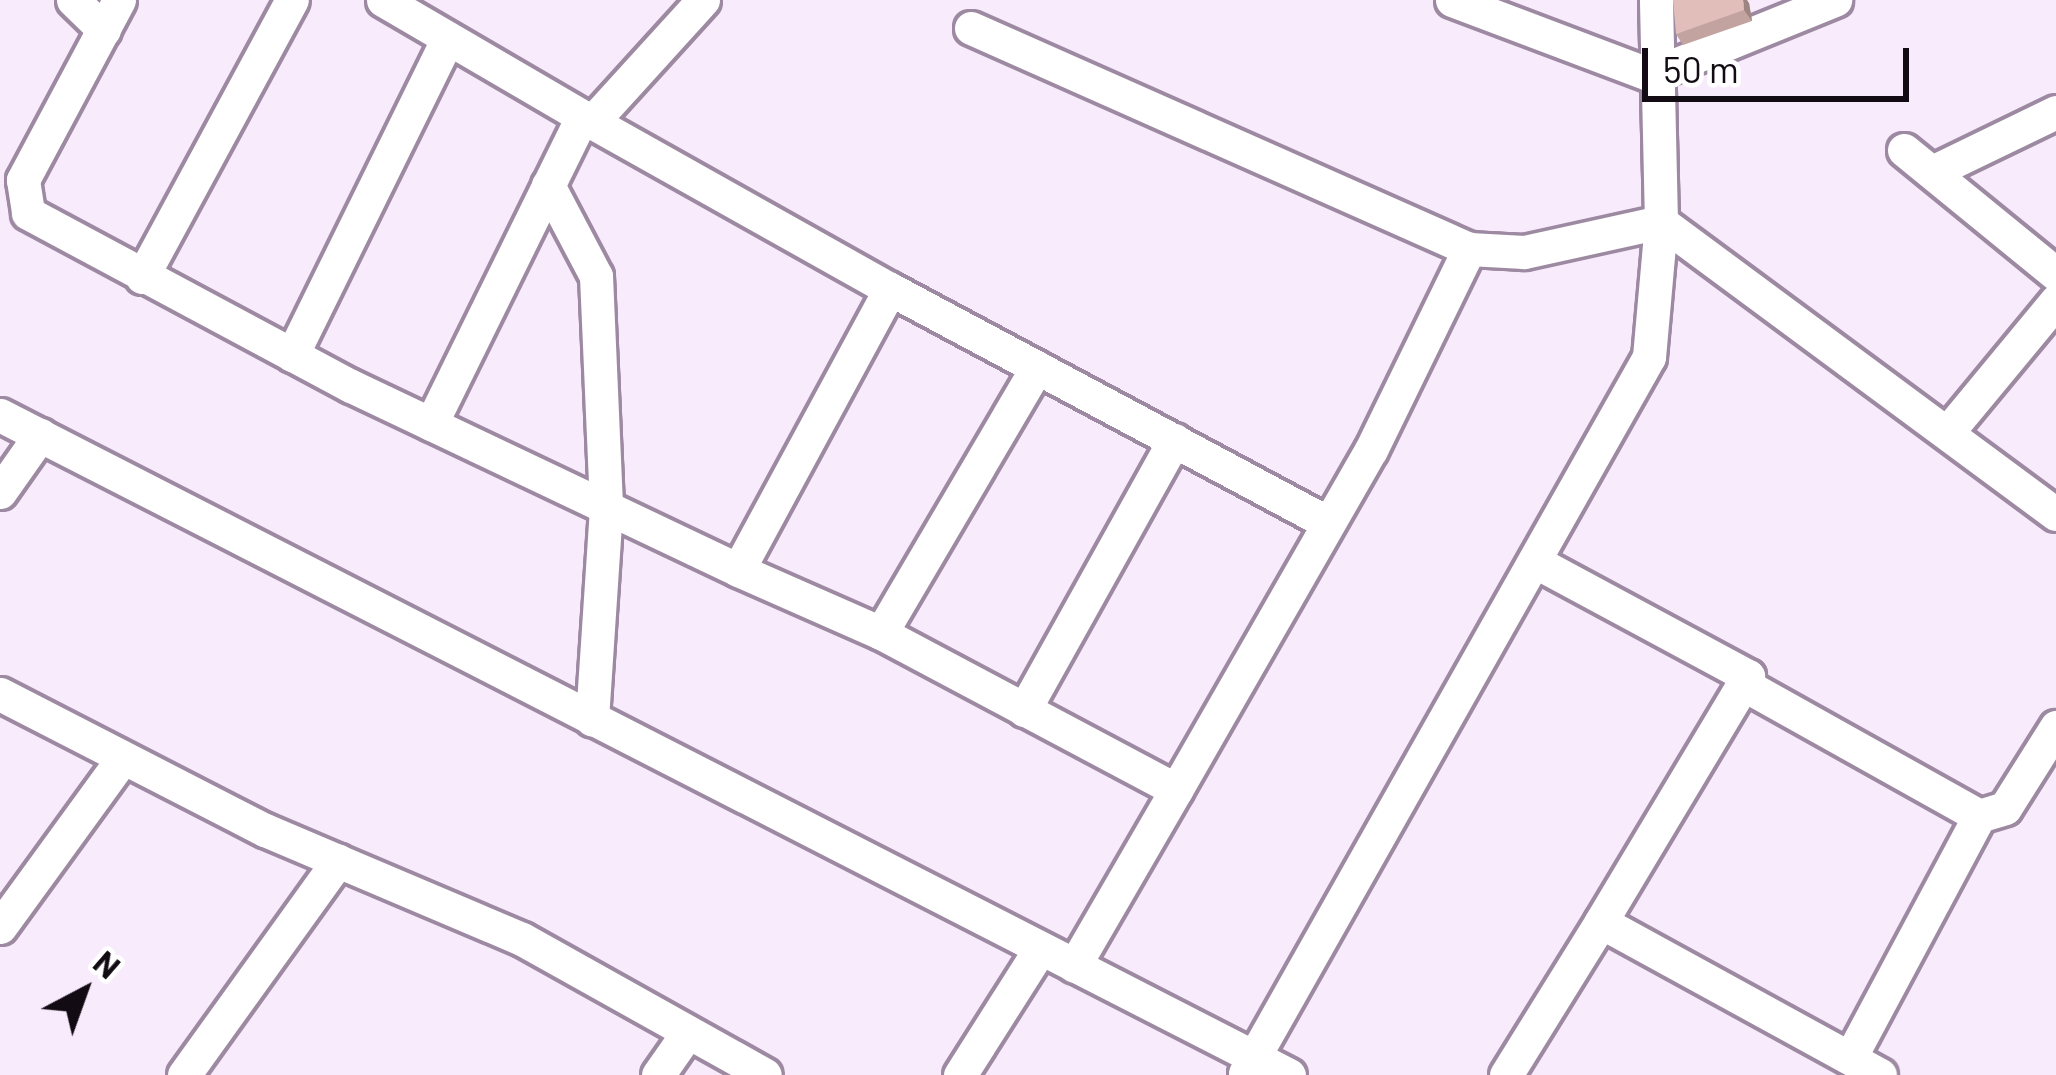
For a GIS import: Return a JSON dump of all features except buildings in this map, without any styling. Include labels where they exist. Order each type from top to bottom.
[{"type":"street","points":[[73,0],[112,15],[12,172],[28,213],[292,356],[606,508],[881,633],[1176,790]]},
{"type":"street","points":[[142,277],[292,0]]},
{"type":"street","points":[[383,0],[890,289],[1329,523]]},
{"type":"street","points":[[431,424],[548,185],[587,119],[703,0]]},
{"type":"street","points":[[1452,0],[1650,76],[1834,0]]},
{"type":"street","points":[[1249,1066],[1648,357],[1661,222],[1650,76],[1655,0]]},
{"type":"street","points":[[971,28],[1469,249],[1524,252],[1661,222],[1951,428],[2056,514]]},
{"type":"street","points":[[292,356],[448,38]]},
{"type":"street","points":[[1932,172],[2056,112]]},
{"type":"street","points":[[1904,149],[2056,274]]},
{"type":"street","points":[[548,185],[596,276],[606,508],[592,720]]},
{"type":"street","points":[[1074,966],[1329,523],[1469,249]]},
{"type":"street","points":[[738,570],[890,289]]},
{"type":"street","points":[[1951,428],[2056,301]]},
{"type":"street","points":[[881,633],[1037,367]]},
{"type":"street","points":[[0,415],[1074,966],[1249,1066],[1289,1075]]},
{"type":"street","points":[[0,492],[40,435]]},
{"type":"street","points":[[1024,710],[1174,440]]},
{"type":"street","points":[[1506,1075],[1748,676],[1536,562]]},
{"type":"street","points":[[1743,684],[1979,816]]},
{"type":"street","points":[[0,694],[338,861],[522,939],[766,1075]]},
{"type":"street","points":[[1850,1058],[1979,816],[2005,808],[2056,727]]},
{"type":"street","points":[[0,927],[124,758]]},
{"type":"street","points":[[184,1075],[338,861]]},
{"type":"street","points":[[1601,922],[1880,1075]]},
{"type":"street","points":[[960,1075],[1040,949]]},
{"type":"street","points":[[658,1075],[688,1032]]}]
